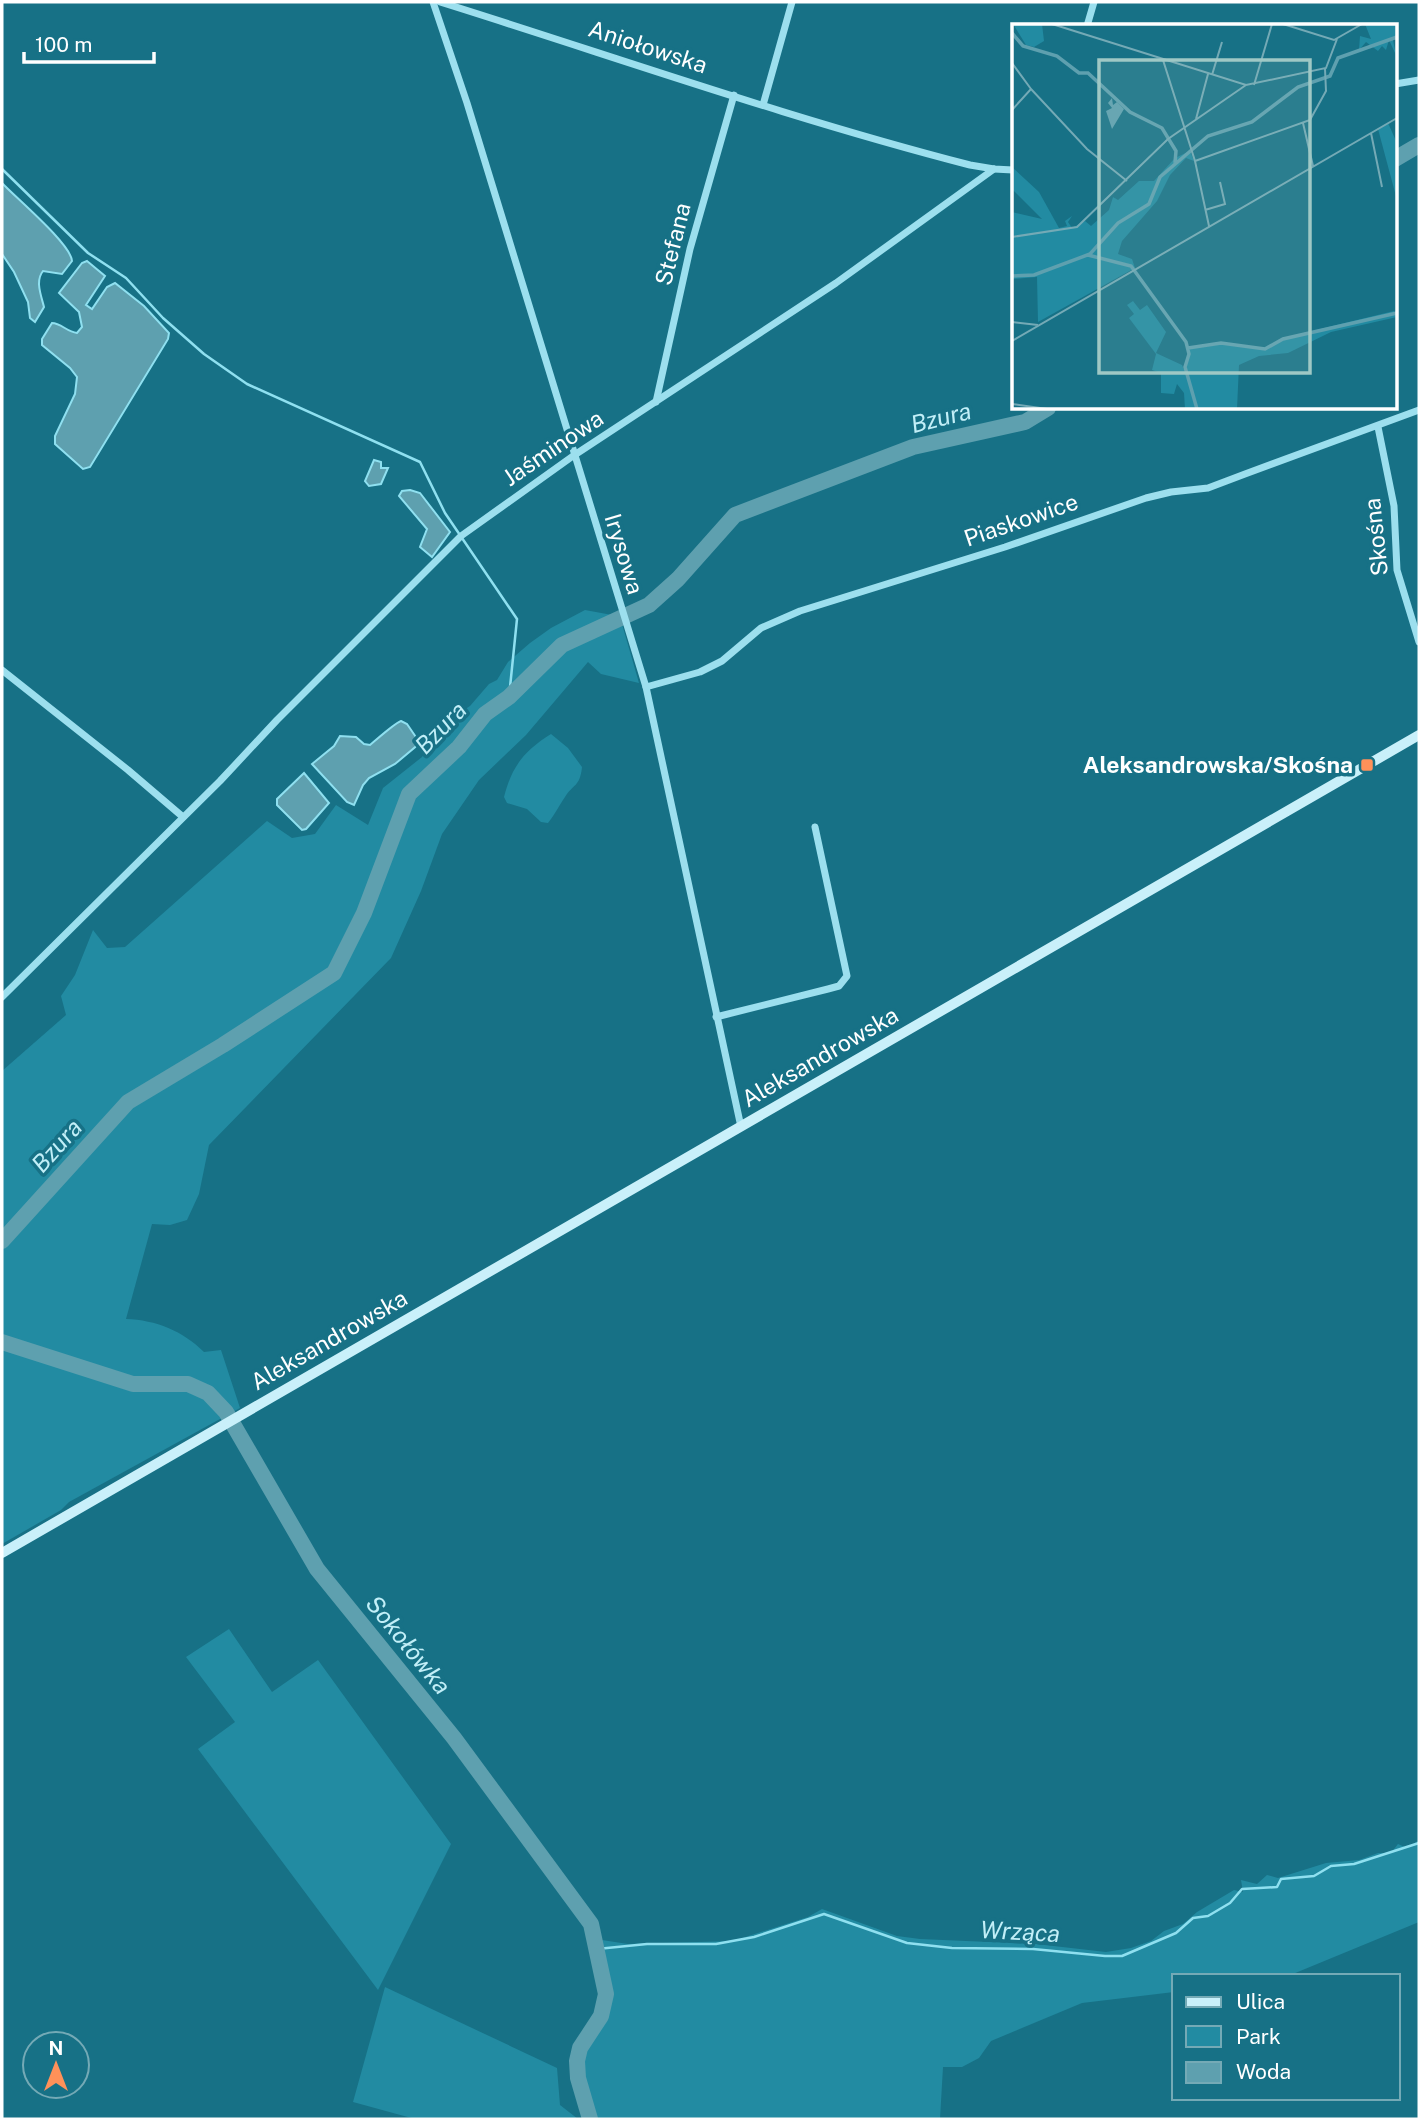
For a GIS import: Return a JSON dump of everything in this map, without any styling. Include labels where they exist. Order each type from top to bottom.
[{"type":"main road","name":"Aleksandrowska","points":[[2,1553],[1419,735]]},
{"type":"street","name":"Irysowa","points":[[433,2],[467,103],[573,456],[646,687],[741,1127]]},
{"type":"street","name":"Aniołowska","points":[[440,2],[933,156],[994,169],[1012,170]]},
{"type":"street","points":[[763,105],[792,2]]},
{"type":"street","points":[[1088,24],[1094,2]]},
{"type":"street","points":[[1396,84],[1419,80]]},
{"type":"street","name":"Stefana","points":[[656,403],[690,249],[734,95]]},
{"type":"street","name":"Jaśminowa","points":[[2,997],[461,536],[573,456],[836,283],[994,169]]},
{"type":"street","name":"Piaskowice","points":[[646,687],[700,672],[722,662],[761,628],[800,611],[983,554],[1146,498],[1221,485],[1419,410]]},
{"type":"street","name":"Skośna","points":[[1378,427],[1394,506],[1396,570],[1419,642]]},
{"type":"street","points":[[2,670],[109,754],[183,817]]},
{"type":"street","points":[[716,1017],[839,986],[847,976],[815,827]]},
{"type":"green space","points":[[585,610],[612,615],[622,624],[639,683],[601,674],[588,662],[526,735],[479,780],[442,834],[421,891],[391,958],[209,1145],[199,1194],[187,1220],[170,1225],[152,1224],[126,1319],[168,1328],[187,1338],[204,1352],[221,1350],[240,1408],[69,1502],[61,1510],[2,1544],[2,1071],[66,1015],[61,996],[75,975],[93,930],[107,948],[125,947],[267,821],[292,838],[315,834],[336,805],[368,825],[383,788],[422,757],[447,721],[470,706],[489,684],[497,680],[508,662],[530,643]]},
{"type":"green space","points":[[551,734],[568,748],[582,767],[578,782],[548,823],[541,822],[527,809],[507,803],[504,797],[520,760]]},
{"type":"green space","points":[[229,1629],[272,1692],[318,1660],[451,1844],[378,1990],[198,1749],[235,1722],[186,1657]]},
{"type":"green space","points":[[1419,1840],[1419,1922],[1293,1974],[1172,1974],[1172,1992],[1082,2003],[991,2041],[979,2058],[962,2067],[943,2067],[940,2119],[589,2119],[581,2071],[584,2047],[581,2041],[594,2022],[600,2005],[599,1977],[593,1950],[602,1940],[628,1944],[733,1941],[808,1917],[822,1909],[897,1936],[1036,1944],[1106,1952],[1151,1941],[1164,1931],[1183,1924],[1197,1912],[1234,1890],[1243,1892],[1241,1880],[1257,1884],[1267,1875],[1278,1878],[1326,1863],[1391,1853],[1398,1844],[1407,1848]]},
{"type":"green space","points":[[385,1987],[557,2068],[560,2105],[578,2119],[415,2119],[353,2102]]},
{"type":"water","points":[[2,183],[63,244],[72,261],[62,274],[43,271],[39,284],[44,307],[35,322],[30,318],[28,302],[14,272],[2,254]]},
{"type":"water","points":[[87,261],[105,276],[86,305],[92,309],[107,287],[115,283],[144,306],[169,333],[168,339],[90,467],[83,469],[55,444],[55,436],[75,394],[77,377],[42,345],[42,339],[52,323],[77,333],[82,327],[79,312],[59,293],[82,263]]},
{"type":"water","points":[[374,460],[381,462],[381,468],[388,468],[381,484],[369,486],[365,481]]},
{"type":"water","points":[[402,491],[420,493],[450,532],[432,557],[420,547],[427,529],[399,496]]},
{"type":"water","points":[[401,721],[407,724],[420,743],[395,764],[369,778],[354,805],[347,802],[312,764],[334,746],[340,736],[356,737],[364,744],[370,745]]},
{"type":"water","points":[[304,773],[329,803],[306,829],[302,830],[277,805],[277,799]]},
{"type":"waterway","name":"Bzura","points":[[1396,158],[1419,145]]},
{"type":"waterway","points":[[2,169],[88,253],[126,278],[163,318],[204,354],[247,384],[420,462],[445,513],[517,619],[509,697]]},
{"type":"waterway","name":"Bzura","points":[[2,1241],[128,1102],[223,1045],[334,973],[364,913],[409,794],[459,747],[485,714],[509,697],[562,645],[649,605],[678,579],[735,515],[913,447],[1025,422],[1045,410]]},
{"type":"waterway","name":"Sokołówka","points":[[2,1342],[133,1384],[188,1384],[208,1393],[226,1412],[317,1569],[454,1738],[591,1924],[606,1994],[601,2016],[580,2048],[577,2061],[578,2078],[590,2119]]},
{"type":"waterway","name":"Wrząca","points":[[597,1949],[647,1944],[716,1944],[754,1937],[824,1914],[907,1943],[952,1948],[1033,1949],[1122,1956],[1176,1933],[1193,1918],[1208,1916],[1230,1903],[1242,1889],[1277,1887],[1281,1879],[1314,1876],[1331,1866],[1354,1864],[1419,1843]]},
{"type":"place","name":"Aleksandrowska/Skośna","points":[[1367,765]]}]
